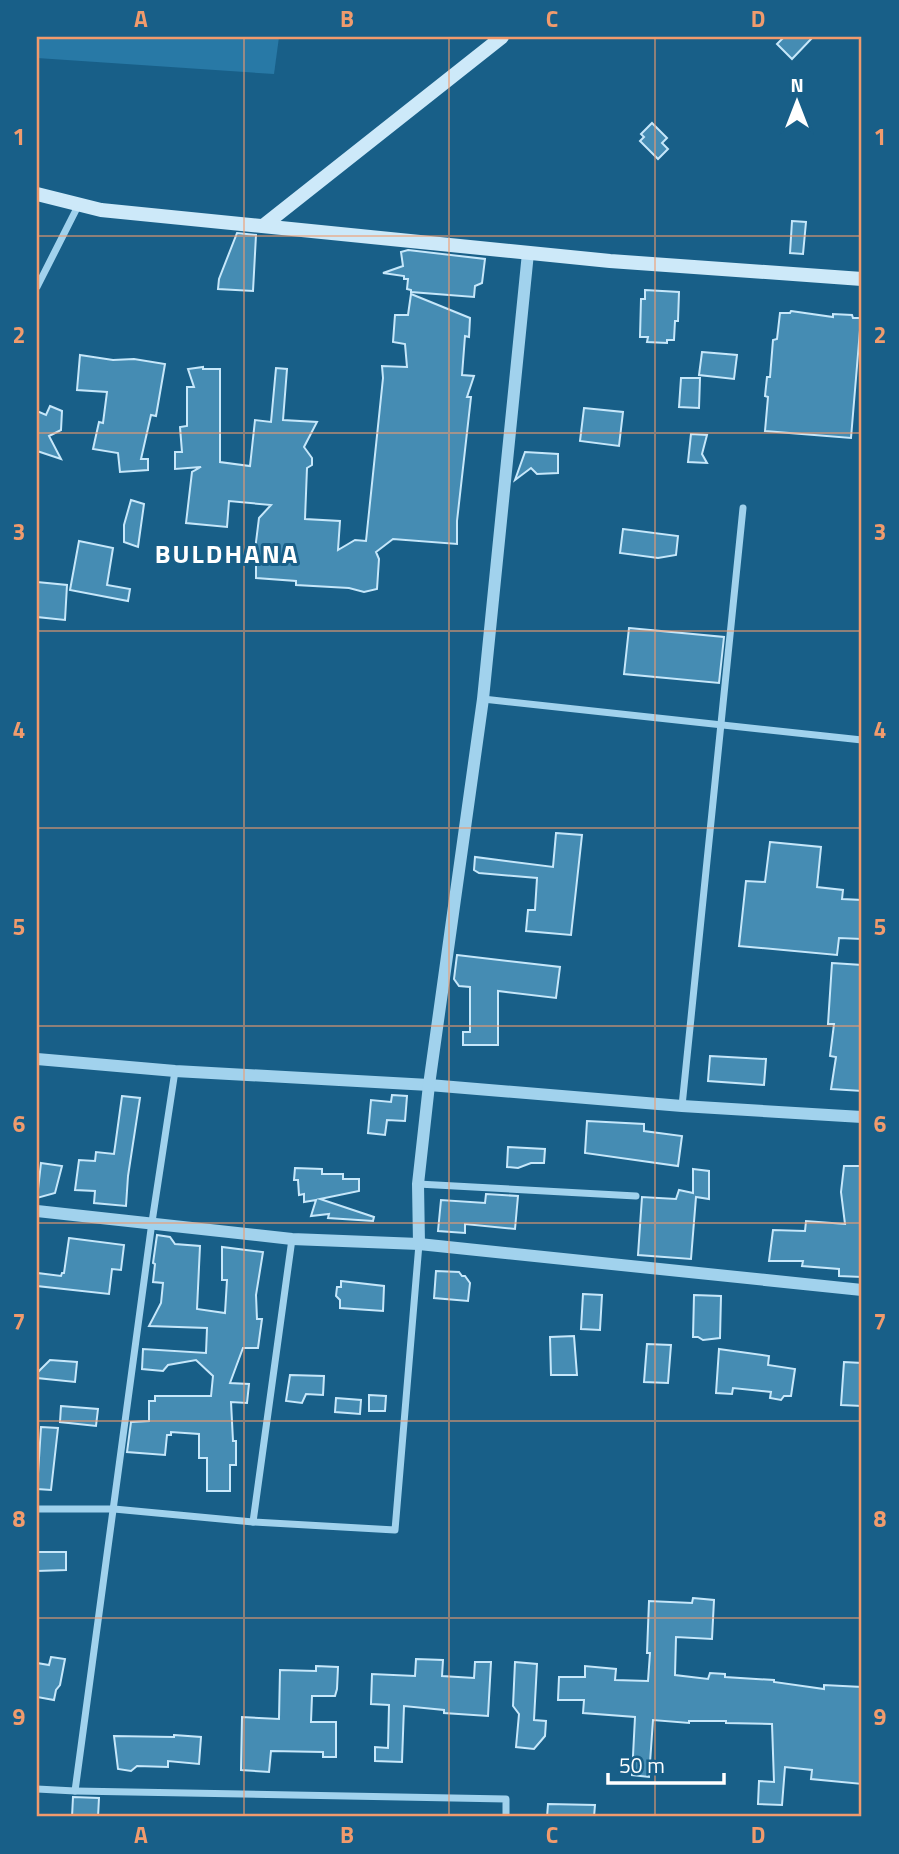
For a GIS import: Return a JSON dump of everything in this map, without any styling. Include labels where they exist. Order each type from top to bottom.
[{"type":"main road","points":[[263,226],[502,37]]},
{"type":"main road","points":[[37,194],[101,210],[610,261],[862,279]]},
{"type":"street","points":[[37,287],[79,204]]},
{"type":"street","points":[[37,1509],[114,1509],[253,1522],[395,1530],[419,1244],[418,1184],[429,1085],[483,699],[528,253]]},
{"type":"street","points":[[682,1106],[743,508]]},
{"type":"street","points":[[483,699],[862,740]]},
{"type":"street","points":[[37,1059],[176,1072],[429,1085],[682,1106],[862,1117]]},
{"type":"street","points":[[75,1791],[152,1222],[176,1072]]},
{"type":"street","points":[[418,1184],[636,1196]]},
{"type":"street","points":[[37,1211],[292,1239],[419,1244],[862,1290]]},
{"type":"street","points":[[253,1522],[292,1239]]},
{"type":"street","points":[[37,1789],[506,1799],[506,1817]]},
{"type":"shaded area","points":[[37,37],[279,37],[274,74],[37,58]]},
{"type":"building","points":[[784,37],[813,37],[792,59],[777,44]]},
{"type":"building","points":[[652,123],[667,138],[662,143],[668,149],[658,159],[640,141],[644,137],[641,134]]},
{"type":"building","points":[[792,221],[806,222],[803,254],[790,253]]},
{"type":"building","points":[[237,233],[256,235],[253,291],[218,289],[219,279]]},
{"type":"building","points":[[408,250],[485,259],[482,283],[475,286],[474,297],[411,292],[407,289],[408,279],[404,279],[404,276],[383,273],[403,266],[401,252]]},
{"type":"building","points":[[645,290],[679,292],[674,340],[667,340],[667,343],[647,342],[648,337],[640,337],[641,299],[645,299]]},
{"type":"building","points":[[411,294],[470,318],[469,337],[465,336],[462,375],[474,376],[467,397],[471,397],[457,521],[457,544],[393,539],[376,552],[379,559],[377,589],[364,592],[349,588],[296,585],[296,581],[256,578],[259,518],[271,505],[229,501],[227,527],[186,523],[192,472],[201,467],[175,469],[175,452],[182,452],[180,427],[187,426],[187,387],[194,387],[188,369],[220,369],[220,462],[250,466],[255,420],[271,422],[276,368],[287,369],[283,420],[317,422],[304,447],[312,458],[312,465],[307,468],[305,519],[340,521],[338,550],[355,540],[366,541],[382,366],[407,367],[405,344],[393,342],[395,315],[408,315]]},
{"type":"building","points":[[791,311],[861,318],[851,438],[765,431],[768,397],[765,396],[767,377],[770,377],[773,340],[777,339],[780,313]]},
{"type":"building","points":[[702,352],[737,355],[734,379],[699,375]]},
{"type":"building","points":[[80,355],[165,364],[156,416],[151,415],[141,459],[148,459],[148,470],[120,472],[118,453],[93,449],[99,422],[103,423],[107,392],[77,390]]},
{"type":"building","points":[[681,378],[700,378],[699,408],[679,407]]},
{"type":"building","points":[[50,406],[62,411],[61,430],[49,436],[61,459],[37,451],[37,411],[46,415]]},
{"type":"building","points":[[584,408],[623,412],[619,446],[580,441]]},
{"type":"building","points":[[691,434],[707,435],[702,454],[707,463],[688,462]]},
{"type":"building","points":[[525,452],[558,454],[558,473],[537,474],[531,468],[515,480]]},
{"type":"building","points":[[131,500],[144,504],[138,547],[124,542],[124,525]]},
{"type":"building","points":[[623,529],[678,536],[676,555],[658,558],[620,553]]},
{"type":"building","points":[[79,541],[113,548],[107,585],[130,589],[128,601],[70,590]]},
{"type":"building","points":[[37,582],[67,585],[65,620],[37,617]]},
{"type":"building","points":[[629,628],[724,637],[719,683],[624,674]]},
{"type":"building","points":[[556,833],[582,835],[571,935],[526,931],[528,910],[535,910],[537,878],[479,873],[474,870],[475,857],[553,867]]},
{"type":"building","points":[[770,842],[821,847],[817,887],[843,890],[842,899],[862,900],[862,939],[839,938],[837,955],[739,946],[746,881],[765,882]]},
{"type":"building","points":[[457,955],[560,967],[556,998],[498,991],[498,1045],[463,1045],[463,1032],[470,1032],[470,987],[459,986],[454,979]]},
{"type":"building","points":[[832,963],[862,965],[862,1091],[831,1089],[836,1057],[830,1056],[834,1024],[828,1024]]},
{"type":"building","points":[[710,1056],[766,1059],[764,1085],[708,1081]]},
{"type":"building","points":[[392,1095],[407,1096],[405,1121],[387,1120],[385,1135],[368,1133],[371,1100],[391,1102]]},
{"type":"building","points":[[122,1096],[140,1098],[126,1206],[94,1203],[95,1191],[75,1190],[79,1160],[95,1161],[96,1152],[114,1154]]},
{"type":"building","points":[[587,1121],[644,1124],[644,1131],[682,1136],[678,1166],[585,1153]]},
{"type":"building","points":[[508,1147],[545,1149],[544,1163],[531,1163],[518,1168],[507,1167]]},
{"type":"building","points":[[41,1163],[62,1166],[55,1193],[37,1198]]},
{"type":"building","points":[[844,1166],[862,1166],[862,1277],[839,1276],[839,1269],[802,1266],[803,1261],[769,1261],[773,1230],[805,1231],[806,1221],[845,1224],[841,1192]]},
{"type":"building","points":[[295,1168],[322,1169],[322,1174],[343,1174],[343,1179],[359,1179],[359,1191],[320,1199],[374,1217],[373,1221],[328,1218],[329,1214],[311,1216],[316,1200],[304,1202],[304,1194],[299,1195],[298,1180],[294,1180]]},
{"type":"building","points":[[693,1169],[709,1171],[709,1199],[696,1197],[691,1259],[638,1255],[642,1197],[676,1199],[679,1190],[693,1193]]},
{"type":"building","points":[[486,1194],[518,1196],[515,1229],[465,1224],[465,1233],[438,1231],[441,1200],[485,1203]]},
{"type":"building","points":[[157,1235],[170,1237],[175,1244],[200,1246],[197,1309],[225,1313],[227,1280],[222,1280],[222,1247],[263,1252],[256,1295],[257,1319],[262,1319],[258,1348],[243,1348],[230,1383],[249,1384],[247,1403],[231,1402],[236,1465],[230,1465],[230,1491],[207,1491],[207,1458],[199,1458],[199,1434],[171,1432],[171,1435],[167,1435],[165,1455],[127,1452],[131,1422],[149,1421],[149,1401],[155,1401],[155,1396],[211,1396],[213,1376],[196,1360],[168,1365],[163,1371],[142,1369],[143,1349],[206,1353],[207,1328],[149,1326],[161,1303],[163,1283],[153,1282]]},
{"type":"building","points":[[69,1238],[124,1245],[121,1270],[112,1269],[109,1294],[37,1286],[37,1273],[61,1276],[64,1273]]},
{"type":"building","points":[[436,1271],[459,1272],[465,1276],[470,1283],[468,1301],[434,1298]]},
{"type":"building","points":[[341,1281],[384,1286],[383,1311],[340,1308],[340,1300],[336,1296]]},
{"type":"building","points":[[583,1294],[602,1295],[600,1330],[581,1329]]},
{"type":"building","points":[[694,1295],[721,1296],[720,1338],[703,1340],[693,1337]]},
{"type":"building","points":[[574,1336],[577,1375],[551,1375],[550,1337]]},
{"type":"building","points":[[647,1344],[671,1345],[668,1383],[644,1382]]},
{"type":"building","points":[[719,1349],[769,1356],[768,1365],[795,1369],[791,1396],[784,1396],[781,1400],[770,1398],[771,1392],[733,1388],[732,1394],[716,1393]]},
{"type":"building","points":[[50,1360],[77,1362],[75,1382],[37,1378],[37,1373]]},
{"type":"building","points":[[844,1362],[862,1363],[862,1406],[841,1405]]},
{"type":"building","points":[[290,1375],[324,1376],[323,1395],[306,1394],[302,1403],[286,1401]]},
{"type":"building","points":[[369,1395],[386,1396],[385,1411],[369,1411]]},
{"type":"building","points":[[336,1398],[361,1400],[360,1414],[335,1412]]},
{"type":"building","points":[[61,1406],[98,1409],[96,1426],[60,1422]]},
{"type":"building","points":[[41,1427],[58,1428],[51,1490],[37,1489]]},
{"type":"building","points":[[37,1552],[66,1552],[66,1570],[37,1571]]},
{"type":"building","points":[[693,1598],[714,1600],[712,1639],[676,1637],[675,1675],[708,1679],[710,1673],[725,1674],[725,1677],[774,1680],[824,1689],[824,1685],[862,1687],[862,1784],[811,1779],[812,1770],[785,1767],[782,1805],[758,1804],[759,1781],[774,1782],[772,1724],[726,1721],[689,1723],[653,1720],[649,1777],[632,1775],[635,1717],[583,1713],[584,1700],[558,1700],[559,1677],[585,1677],[585,1666],[616,1669],[615,1680],[648,1681],[649,1601],[692,1603]]},
{"type":"building","points":[[51,1657],[65,1659],[54,1700],[37,1697],[37,1663],[49,1665]]},
{"type":"building","points":[[416,1659],[443,1660],[442,1676],[474,1678],[475,1662],[491,1662],[488,1716],[444,1713],[444,1710],[404,1706],[402,1762],[375,1761],[375,1747],[388,1748],[389,1705],[371,1704],[372,1674],[415,1676]]},
{"type":"building","points":[[515,1662],[537,1664],[534,1720],[546,1721],[545,1736],[534,1749],[516,1747],[519,1714],[513,1706]]},
{"type":"building","points":[[316,1666],[338,1667],[335,1696],[312,1696],[311,1722],[336,1722],[336,1757],[323,1757],[323,1752],[271,1751],[269,1772],[241,1770],[242,1717],[279,1719],[280,1670],[316,1671]]},
{"type":"building","points":[[114,1736],[201,1737],[199,1764],[168,1761],[168,1767],[137,1766],[131,1771],[118,1769]]},
{"type":"building","points":[[73,1797],[99,1798],[98,1817],[72,1817]]},
{"type":"building","points":[[548,1804],[595,1805],[594,1817],[547,1817]]},
{"type":"district","name":"BULDHANA","points":[[227,554]]}]
